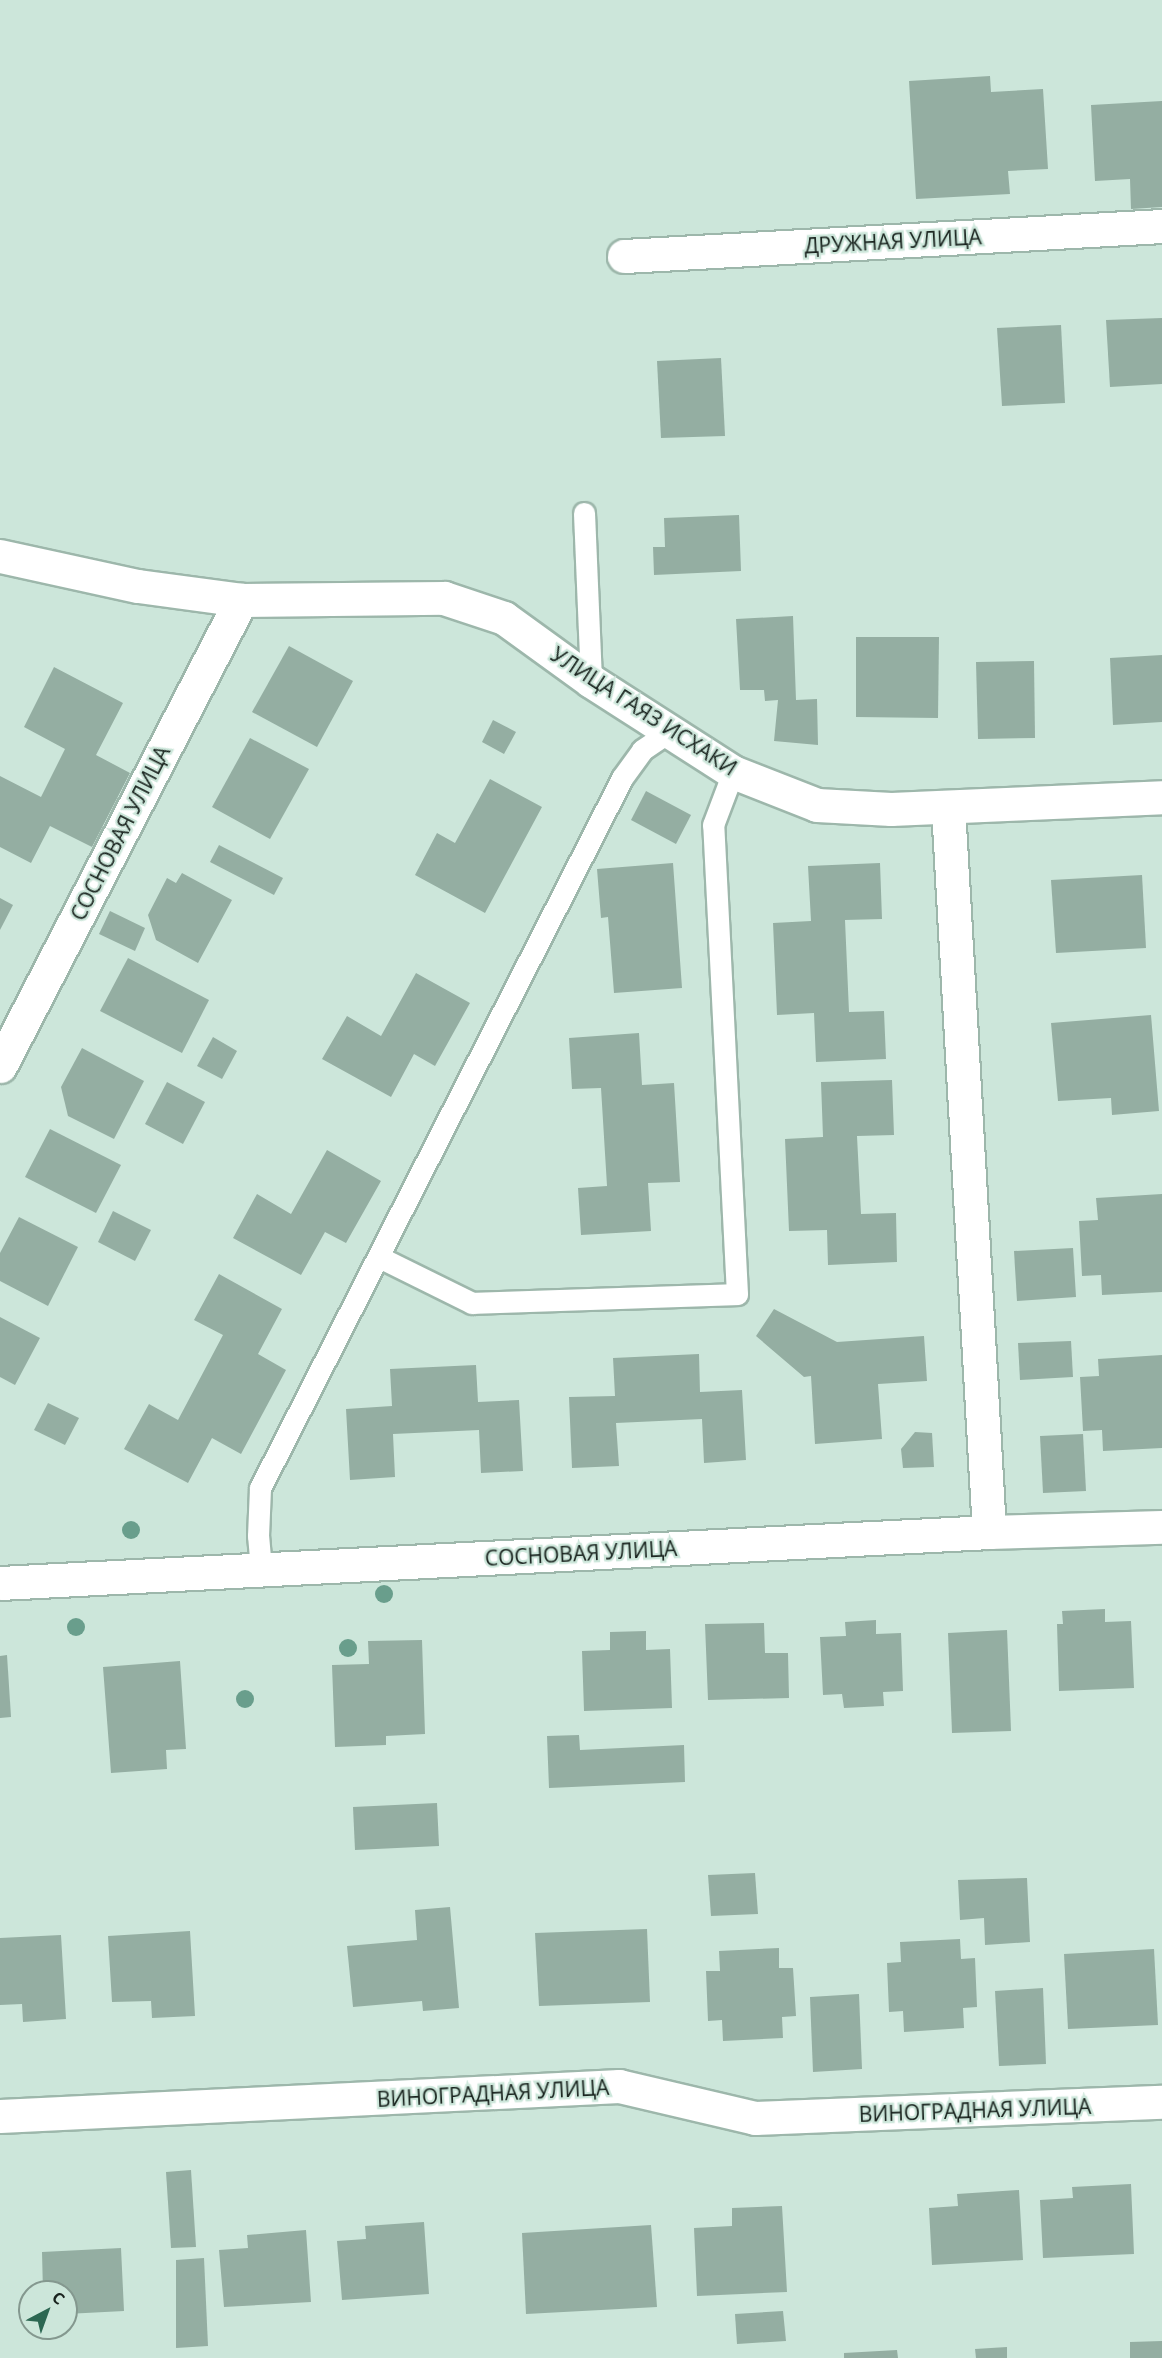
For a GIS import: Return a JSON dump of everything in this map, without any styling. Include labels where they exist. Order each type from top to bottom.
[{"type":"street","name":"ДРУЖНАЯ УЛИЦА","points":[[624,256],[1162,226]]},
{"type":"street","name":"УЛИЦА ГАЯЗ ИСХАКИ","points":[[0,556],[138,586],[241,600],[444,598],[504,618],[591,681],[734,772],[817,805],[891,809],[1162,797]]},
{"type":"street","name":"СОСНОВАЯ УЛИЦА","points":[[0,1066],[241,600]]},
{"type":"street","points":[[948,807],[989,1532]]},
{"type":"street","name":"СОСНОВАЯ УЛИЦА","points":[[0,1583],[989,1532],[1162,1527]]},
{"type":"street","name":"ВИНОГРАДНАЯ УЛИЦА","points":[[0,2116],[619,2086],[755,2118],[1162,2102]]},
{"type":"lane","points":[[584,513],[591,681]]},
{"type":"lane","points":[[261,1569],[258,1536],[261,1488],[622,778],[642,750],[669,732]]},
{"type":"lane","points":[[379,1257],[472,1303],[737,1294],[713,825],[734,772]]},
{"type":"building","points":[[990,76],[991,92],[1043,89],[1048,169],[1008,171],[1010,194],[916,199],[909,81]]},
{"type":"building","points":[[1162,101],[1162,207],[1131,209],[1130,179],[1095,181],[1091,105]]},
{"type":"building","points":[[1162,318],[1162,384],[1110,387],[1106,320]]},
{"type":"building","points":[[1061,325],[1065,403],[1002,406],[997,328]]},
{"type":"building","points":[[721,358],[725,436],[661,438],[657,361]]},
{"type":"building","points":[[739,515],[741,571],[654,575],[653,547],[665,547],[664,518]]},
{"type":"building","points":[[793,616],[796,700],[817,699],[818,745],[774,741],[778,700],[765,701],[764,690],[740,690],[736,619]]},
{"type":"building","points":[[856,637],[939,637],[938,718],[856,717]]},
{"type":"building","points":[[289,646],[353,681],[317,747],[252,712]]},
{"type":"building","points":[[1162,655],[1162,722],[1113,725],[1110,658]]},
{"type":"building","points":[[1034,661],[1035,738],[978,739],[976,662]]},
{"type":"building","points":[[54,667],[123,703],[96,755],[130,773],[92,847],[50,826],[31,863],[0,847],[0,776],[41,797],[65,749],[24,727]]},
{"type":"building","points":[[493,720],[516,732],[504,754],[482,742]]},
{"type":"building","points":[[250,738],[309,769],[270,839],[212,807]]},
{"type":"building","points":[[490,779],[542,807],[485,913],[415,875],[437,833],[455,843]]},
{"type":"building","points":[[646,791],[691,815],[676,844],[631,820]]},
{"type":"building","points":[[219,845],[283,878],[274,895],[210,862]]},
{"type":"building","points":[[673,863],[682,988],[614,993],[608,917],[601,918],[597,869]]},
{"type":"building","points":[[880,863],[882,919],[845,920],[849,1012],[884,1011],[886,1059],[816,1062],[814,1013],[777,1015],[773,923],[811,921],[808,866]]},
{"type":"building","points":[[182,873],[232,900],[198,963],[156,940],[148,915],[167,878],[176,883]]},
{"type":"building","points":[[1142,875],[1146,948],[1056,953],[1051,880]]},
{"type":"building","points":[[0,898],[13,905],[0,930]]},
{"type":"building","points":[[110,911],[145,928],[135,951],[99,934]]},
{"type":"building","points":[[128,958],[209,1000],[182,1053],[100,1011]]},
{"type":"building","points":[[416,973],[470,1003],[435,1066],[414,1054],[391,1097],[322,1059],[347,1016],[381,1036]]},
{"type":"building","points":[[1151,1015],[1159,1111],[1112,1115],[1111,1098],[1058,1101],[1051,1023]]},
{"type":"building","points":[[639,1033],[642,1085],[674,1083],[680,1182],[648,1183],[651,1231],[581,1235],[578,1188],[607,1186],[601,1088],[572,1089],[569,1038]]},
{"type":"building","points":[[213,1037],[237,1051],[222,1079],[197,1066]]},
{"type":"building","points":[[82,1048],[144,1081],[114,1139],[68,1116],[61,1087]]},
{"type":"building","points":[[892,1080],[894,1135],[857,1136],[861,1214],[896,1213],[897,1262],[828,1265],[827,1230],[789,1231],[785,1139],[823,1137],[821,1082]]},
{"type":"building","points":[[167,1082],[205,1102],[183,1144],[145,1124]]},
{"type":"building","points":[[50,1129],[121,1165],[96,1213],[25,1177]]},
{"type":"building","points":[[327,1150],[381,1181],[346,1243],[325,1232],[301,1275],[233,1238],[257,1194],[291,1214]]},
{"type":"building","points":[[1162,1194],[1162,1292],[1102,1295],[1101,1275],[1082,1276],[1079,1221],[1098,1220],[1096,1198]]},
{"type":"building","points":[[113,1211],[151,1230],[135,1261],[98,1242]]},
{"type":"building","points":[[19,1217],[78,1247],[48,1306],[0,1281],[0,1253]]},
{"type":"building","points":[[1073,1248],[1076,1297],[1017,1301],[1014,1251]]},
{"type":"building","points":[[219,1274],[282,1309],[258,1354],[286,1370],[241,1454],[212,1438],[188,1483],[124,1449],[149,1404],[178,1420],[223,1335],[194,1320]]},
{"type":"building","points":[[774,1309],[837,1342],[924,1336],[927,1381],[878,1384],[882,1439],[815,1444],[811,1376],[804,1377],[756,1336]]},
{"type":"building","points":[[0,1317],[40,1338],[15,1385],[0,1377]]},
{"type":"building","points":[[1071,1341],[1073,1377],[1020,1380],[1018,1343]]},
{"type":"building","points":[[699,1354],[700,1392],[742,1390],[746,1460],[704,1463],[702,1419],[616,1423],[619,1466],[572,1468],[569,1397],[615,1396],[613,1358]]},
{"type":"building","points":[[1162,1355],[1162,1448],[1103,1451],[1102,1430],[1083,1431],[1080,1377],[1099,1376],[1098,1359]]},
{"type":"building","points":[[476,1365],[478,1402],[519,1400],[523,1471],[481,1473],[479,1430],[393,1434],[395,1477],[350,1480],[346,1409],[392,1406],[390,1369]]},
{"type":"building","points":[[48,1403],[79,1418],[65,1445],[34,1430]]},
{"type":"building","points":[[915,1432],[932,1433],[934,1467],[903,1468],[901,1449]]},
{"type":"building","points":[[1083,1434],[1086,1491],[1043,1493],[1040,1436]]},
{"type":"building","points":[[1105,1609],[1105,1622],[1131,1621],[1134,1688],[1059,1691],[1057,1624],[1063,1624],[1062,1611]]},
{"type":"building","points":[[876,1620],[876,1634],[901,1633],[903,1691],[883,1692],[884,1706],[844,1708],[842,1694],[823,1695],[820,1637],[846,1636],[845,1622]]},
{"type":"building","points":[[764,1623],[765,1653],[788,1653],[789,1698],[708,1700],[705,1624]]},
{"type":"building","points":[[1007,1630],[1011,1731],[952,1733],[948,1633]]},
{"type":"building","points":[[646,1631],[646,1650],[670,1649],[672,1708],[584,1711],[582,1651],[610,1650],[610,1632]]},
{"type":"building","points":[[422,1640],[425,1734],[386,1736],[386,1745],[335,1747],[332,1665],[369,1664],[368,1641]]},
{"type":"building","points":[[7,1655],[11,1717],[0,1718],[0,1656]]},
{"type":"building","points":[[180,1661],[186,1749],[166,1750],[167,1769],[111,1773],[103,1667]]},
{"type":"building","points":[[579,1735],[580,1750],[684,1745],[685,1782],[549,1788],[547,1736]]},
{"type":"building","points":[[437,1803],[439,1846],[355,1850],[353,1807]]},
{"type":"building","points":[[755,1873],[758,1914],[711,1916],[708,1875]]},
{"type":"building","points":[[1027,1878],[1030,1942],[985,1945],[984,1918],[960,1920],[958,1880]]},
{"type":"building","points":[[450,1907],[459,2008],[423,2011],[422,2001],[353,2007],[347,1946],[417,1940],[415,1910]]},
{"type":"building","points":[[647,1929],[650,2002],[539,2006],[535,1933]]},
{"type":"building","points":[[190,1931],[195,2016],[152,2018],[151,2001],[112,2002],[108,1936]]},
{"type":"building","points":[[61,1935],[66,2019],[23,2022],[22,2004],[0,2005],[0,1938]]},
{"type":"building","points":[[960,1939],[961,1959],[975,1958],[977,2007],[963,2008],[964,2028],[904,2032],[903,2011],[889,2012],[887,1963],[901,1962],[900,1942]]},
{"type":"building","points":[[779,1948],[779,1968],[793,1968],[796,2016],[782,2017],[783,2038],[723,2041],[722,2020],[708,2021],[706,1971],[720,1971],[719,1951]]},
{"type":"building","points":[[1154,1949],[1158,2025],[1068,2029],[1064,1954]]},
{"type":"building","points":[[1043,1988],[1046,2064],[999,2066],[995,1991]]},
{"type":"building","points":[[859,1994],[862,2069],[813,2072],[810,1997]]},
{"type":"building","points":[[191,2170],[196,2247],[171,2248],[166,2172]]},
{"type":"building","points":[[1131,2184],[1134,2254],[1043,2258],[1040,2200],[1073,2198],[1072,2187]]},
{"type":"building","points":[[1019,2190],[1023,2260],[932,2265],[929,2208],[958,2206],[957,2194]]},
{"type":"building","points":[[782,2206],[787,2292],[697,2296],[694,2228],[732,2226],[732,2208]]},
{"type":"building","points":[[424,2222],[429,2294],[342,2300],[337,2241],[366,2239],[365,2226]]},
{"type":"building","points":[[651,2225],[657,2307],[526,2314],[522,2233]]},
{"type":"building","points":[[306,2230],[311,2302],[224,2307],[219,2250],[248,2248],[247,2235]]},
{"type":"building","points":[[121,2248],[124,2311],[78,2313],[78,2280],[43,2280],[42,2252]]},
{"type":"building","points":[[204,2258],[208,2346],[176,2348],[176,2260]]},
{"type":"building","points":[[783,2311],[786,2341],[737,2344],[735,2314]]},
{"type":"building","points":[[1162,2341],[1162,2358],[1130,2358],[1130,2342]]},
{"type":"building","points":[[1007,2347],[1007,2358],[976,2358],[975,2349]]},
{"type":"building","points":[[897,2350],[898,2358],[844,2358],[844,2353]]}]
